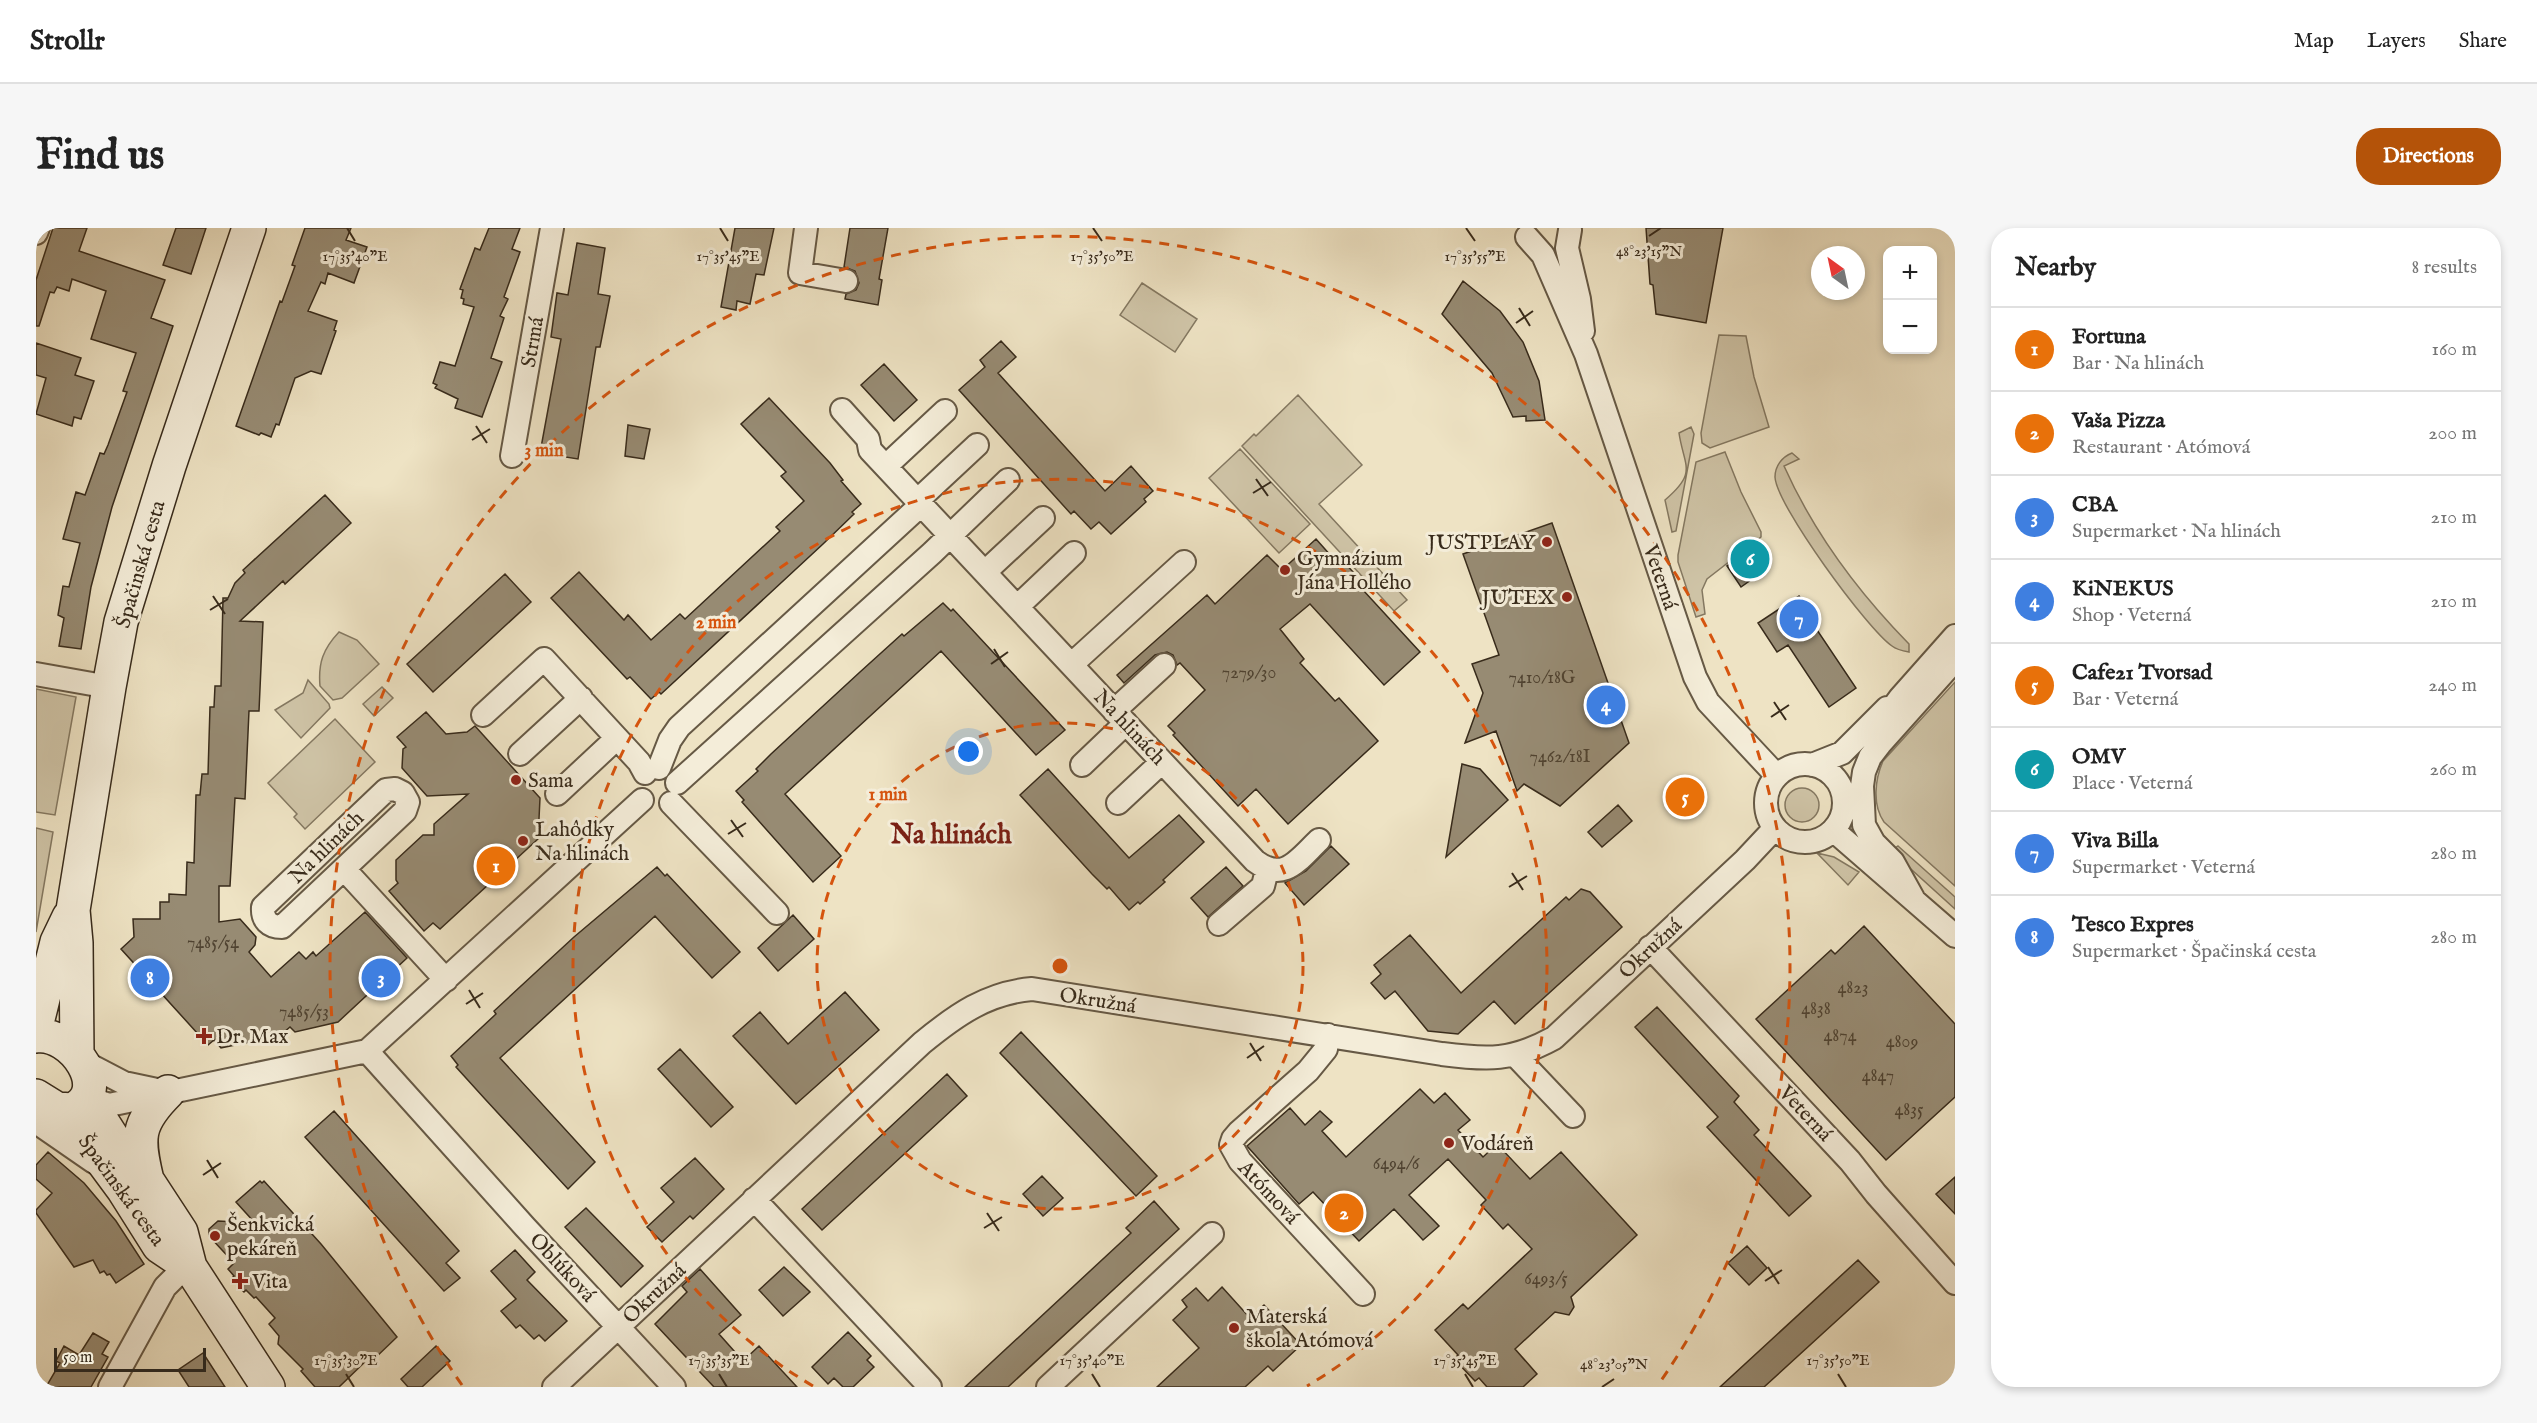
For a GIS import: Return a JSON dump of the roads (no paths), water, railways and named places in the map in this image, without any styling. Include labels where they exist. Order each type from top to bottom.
[{"type":"street","points":[[36,233],[38,228]]},
{"type":"street","name":"Špačinská cesta","points":[[249,228],[121,622],[73,910],[79,1057],[88,1079],[61,1104],[89,1143],[133,1182],[181,1232],[190,1267],[268,1387]]},
{"type":"street","name":"Strmá","points":[[512,456],[552,228]]},
{"type":"street","points":[[806,228],[800,273],[846,281]]},
{"type":"street","points":[[1523,232],[1542,242],[1550,241],[1570,229]]},
{"type":"street","name":"Veterná","points":[[1570,229],[1566,248],[1579,299],[1587,354]]},
{"type":"street","name":"Veterná","points":[[1523,232],[1543,255],[1587,354],[1695,677],[1708,702],[1777,776]]},
{"type":"street","name":"Na hlinách","points":[[842,410],[868,439],[870,450],[1248,854],[1267,870]]},
{"type":"street","points":[[886,466],[945,411]]},
{"type":"street","points":[[977,445],[920,502],[679,727],[652,770],[639,780],[638,787],[642,800],[649,806],[657,807],[674,793],[1008,480]]},
{"type":"street","points":[[985,572],[1043,518]]},
{"type":"street","points":[[1017,607],[1074,553]]},
{"type":"street","points":[[1072,664],[1184,562]]},
{"type":"street","points":[[1900,698],[1870,723],[1842,753],[1812,765],[1793,766],[1777,776],[1768,791],[1766,802],[1767,813],[1775,828],[1786,837],[1800,842],[1814,841],[1833,830],[1842,814],[1842,793],[1852,760],[1900,698],[1955,636]]},
{"type":"street","points":[[483,715],[544,659],[616,738],[652,770],[673,775],[674,793],[777,913]]},
{"type":"street","points":[[1913,898],[1893,862],[1874,843],[1864,825],[1862,786],[1864,772],[1870,757],[1880,744],[1955,660]]},
{"type":"street","points":[[1082,765],[1164,665]]},
{"type":"street","points":[[36,674],[109,687]]},
{"type":"street","points":[[520,754],[581,698]]},
{"type":"street","points":[[557,794],[616,738]]},
{"type":"street","points":[[1118,803],[1162,762]]},
{"type":"street","points":[[1812,765],[1830,773],[1842,793]]},
{"type":"street","name":"Na hlinách","points":[[395,789],[403,794],[408,802],[405,811],[344,868],[282,927],[274,927],[267,923],[262,915],[263,907],[320,852],[386,790],[395,789]]},
{"type":"street","points":[[61,1104],[94,1100],[109,1105],[368,1051],[642,800]]},
{"type":"street","name":"Okružná","points":[[554,1387],[922,1043],[950,1020],[972,1006],[1003,994],[1032,989],[1465,1057],[1515,1056],[1554,1038],[1775,828]]},
{"type":"street","points":[[1833,830],[1955,936]]},
{"type":"street","points":[[1219,924],[1263,886],[1267,870],[1277,872],[1287,869],[1319,840]]},
{"type":"street","name":"Na hlinách","points":[[344,868],[446,980]]},
{"type":"street","name":"Špačinská cesta","points":[[36,1027],[57,942],[73,910]]},
{"type":"street","name":"Veterná","points":[[1650,947],[1851,1161],[1876,1194],[1955,1283]]},
{"type":"street","name":"Atómová","points":[[1328,1035],[1326,1049],[1308,1071],[1239,1132],[1231,1145],[1240,1161],[1363,1294]]},
{"type":"street","points":[[36,1036],[56,1039],[79,1057],[124,1083],[168,1092]]},
{"type":"street","name":"Oblúková","points":[[368,1051],[525,1227],[674,1387]]},
{"type":"street","points":[[1515,1056],[1573,1116]]},
{"type":"street","name":"Špačinská cesta","points":[[133,1182],[141,1153],[140,1130],[145,1118],[168,1092]]},
{"type":"street","points":[[754,1199],[930,1387]]},
{"type":"street","points":[[1048,1387],[1212,1234]]},
{"type":"street","points":[[110,1387],[165,1287],[190,1267]]},
{"type":"place","name":"JUSTPLAY","points":[[1547,542]]},
{"type":"place","name":"OMV","points":[[1750,559]]},
{"type":"place","name":"Gymnázium Jána Hollého","points":[[1285,570]]},
{"type":"place","name":"JUTEX","points":[[1567,597]]},
{"type":"place","name":"Viva Billa","points":[[1799,619]]},
{"type":"place","name":"KiNEKUS","points":[[1606,705]]},
{"type":"place","name":"Sama","points":[[516,780]]},
{"type":"place","name":"Cafe21 Tvorsad","points":[[1685,797]]},
{"type":"place","name":"Lahôdky Na hlinách","points":[[523,841]]},
{"type":"place","name":"Fortuna","points":[[496,866]]},
{"type":"place","name":"Tesco Expres","points":[[150,978]]},
{"type":"place","name":"CBA","points":[[381,978]]},
{"type":"place","name":"Dr. Max","points":[[204,1036]]},
{"type":"place","name":"Vodáreň","points":[[1449,1143]]},
{"type":"place","name":"Vaša Pizza","points":[[1344,1213]]},
{"type":"place","name":"Šenkvická pekáreň","points":[[215,1236]]},
{"type":"place","name":"Vita","points":[[240,1281]]},
{"type":"place","name":"Materská škola Atómová","points":[[1234,1328]]},
{"type":"district","name":"Na hlinách","points":[[951,834]]}]
